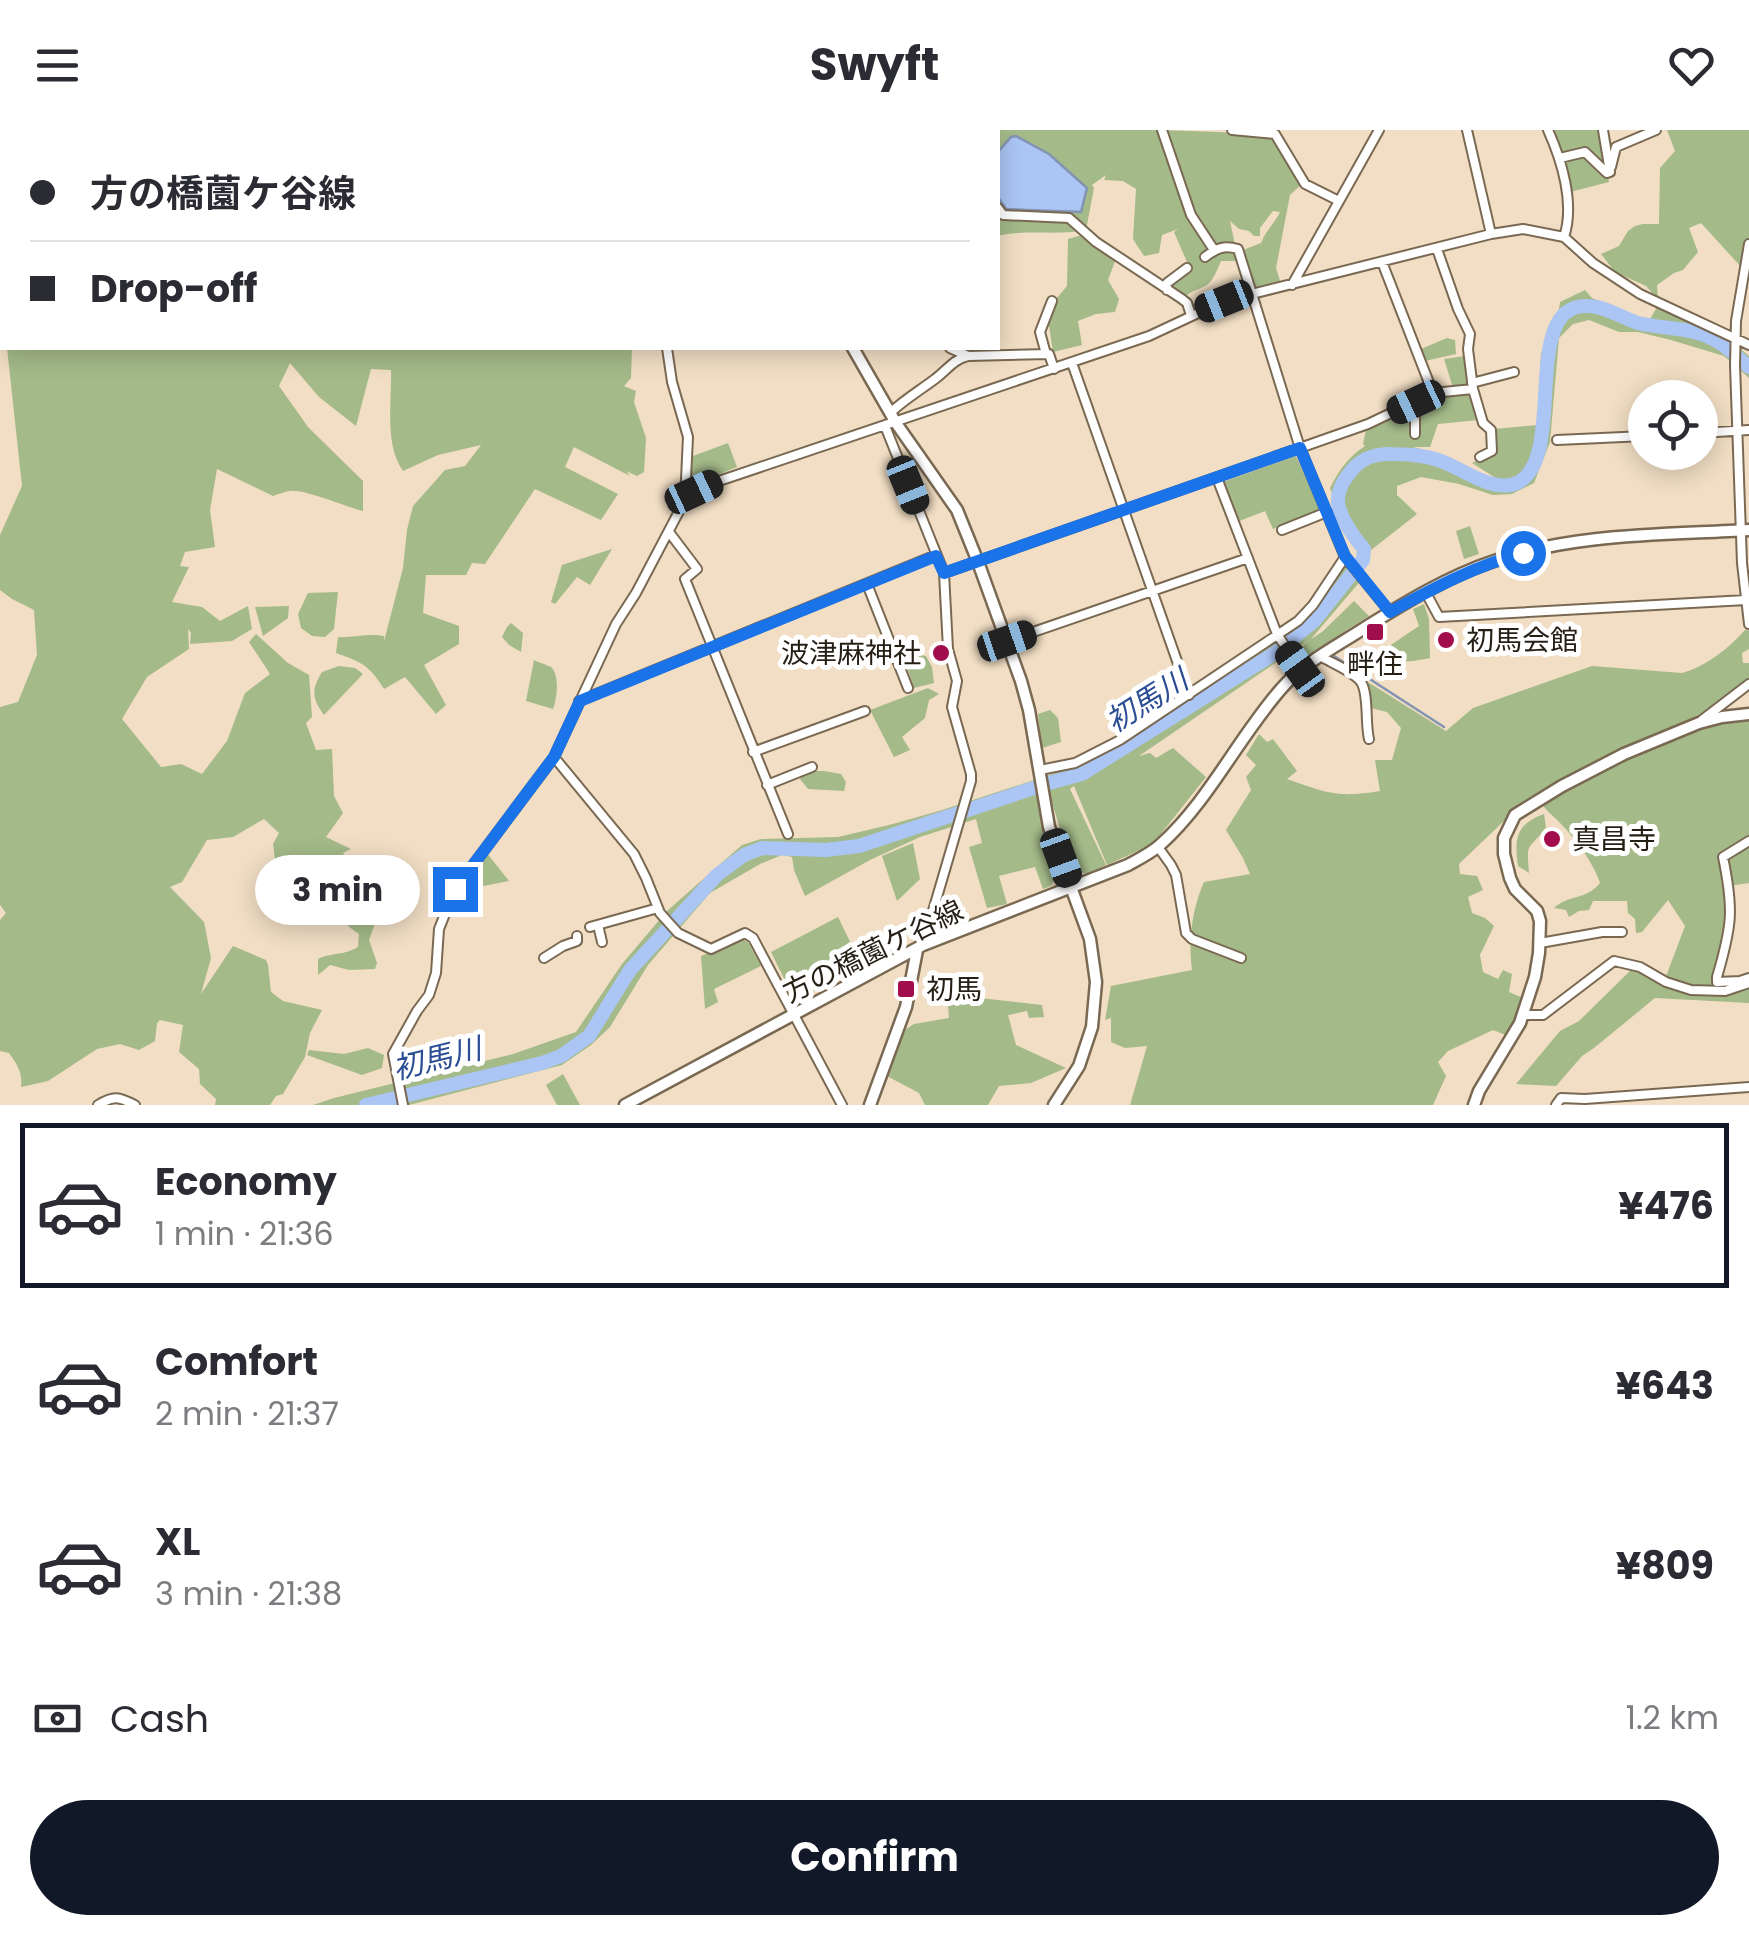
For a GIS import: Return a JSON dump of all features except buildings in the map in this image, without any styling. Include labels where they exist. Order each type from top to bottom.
[{"type":"street","points":[[1162,130],[1191,215],[1214,250]]},
{"type":"street","points":[[1232,130],[1275,134],[1306,184],[1339,201]]},
{"type":"street","points":[[1292,284],[1379,130]]},
{"type":"street","points":[[1467,130],[1491,234]]},
{"type":"street","points":[[1548,130],[1560,158],[1568,226],[1564,237]]},
{"type":"street","points":[[1602,130],[1610,172]]},
{"type":"street","points":[[1610,172],[1616,147],[1656,130]]},
{"type":"street","points":[[1560,158],[1585,152],[1610,172]]},
{"type":"street","points":[[1000,211],[1003,215],[1069,218],[1096,242],[1186,303],[1191,314]]},
{"type":"street","points":[[403,1105],[393,1054],[429,995],[445,910],[455,889],[554,757],[616,624],[685,500],[694,492],[890,421],[1148,336],[1224,301],[1523,228],[1564,237],[1640,294],[1749,345]]},
{"type":"street","points":[[1749,244],[1736,338],[1737,431],[1749,624]]},
{"type":"street","points":[[1205,257],[1214,250],[1238,248],[1300,448],[1326,512],[1347,558],[1390,612]]},
{"type":"street","points":[[1437,249],[1470,334],[1472,386],[1483,423],[1491,430],[1492,452],[1480,456]]},
{"type":"street","points":[[1382,262],[1432,393]]},
{"type":"street","points":[[1166,290],[1166,283],[1187,268]]},
{"type":"street","points":[[1052,301],[1040,332],[1054,369]]},
{"type":"street","points":[[667,350],[688,437],[685,500]]},
{"type":"street","points":[[853,350],[890,421],[944,573],[948,648],[957,680],[952,707],[972,774],[906,1007],[870,1105]]},
{"type":"street","points":[[954,350],[968,356]]},
{"type":"street","points":[[890,421],[906,397],[959,358],[1046,354]]},
{"type":"street","points":[[1072,362],[1189,695]]},
{"type":"street","points":[[944,573],[1368,424],[1432,393],[1472,386],[1514,372]]},
{"type":"street","points":[[1415,434],[1416,402]]},
{"type":"street","points":[[890,421],[957,510],[978,562],[1029,710],[1049,827],[1094,955],[1096,1007],[1092,1027],[1082,1058],[1054,1105]]},
{"type":"street","points":[[1718,432],[1749,430]]},
{"type":"street","points":[[1557,440],[1628,437]]},
{"type":"street","points":[[1217,478],[1277,636],[1300,669]]},
{"type":"street","points":[[1282,530],[1326,512]]},
{"type":"street","name":"方の橋薗ケ谷線","points":[[625,1105],[920,948],[1128,866],[1158,847],[1195,806],[1259,716],[1300,669],[1390,612],[1460,574],[1551,546],[1597,539],[1745,530]]},
{"type":"street","points":[[669,532],[697,569],[684,579],[788,834]]},
{"type":"street","points":[[580,701],[936,556]]},
{"type":"street","points":[[1007,641],[1248,558]]},
{"type":"street","points":[[1040,772],[1075,763],[1120,740],[1277,636],[1298,621],[1347,558]]},
{"type":"street","points":[[867,584],[908,688]]},
{"type":"street","points":[[1426,593],[1439,618],[1747,600]]},
{"type":"street","points":[[1320,656],[1360,680],[1368,739]]},
{"type":"street","points":[[1699,723],[1749,684]]},
{"type":"street","points":[[754,752],[865,710]]},
{"type":"street","points":[[1474,1105],[1524,1015],[1536,977],[1540,921],[1537,911],[1510,878],[1504,854],[1504,838],[1515,815],[1624,754],[1699,723],[1749,714]]},
{"type":"street","points":[[554,757],[634,854],[661,912],[678,933],[711,948],[745,933],[753,938],[842,1105]]},
{"type":"street","points":[[768,785],[812,767]]},
{"type":"street","points":[[1749,841],[1723,857],[1732,916],[1717,977],[1718,982],[1749,981]]},
{"type":"street","points":[[1158,847],[1176,875],[1186,933],[1241,958]]},
{"type":"street","points":[[602,942],[594,926],[661,912]]},
{"type":"street","points":[[1540,943],[1622,932]]},
{"type":"street","points":[[544,958],[577,941],[577,936]]},
{"type":"street","points":[[1524,1015],[1543,1014],[1614,961],[1691,990],[1725,990],[1749,981]]},
{"type":"street","points":[[1556,1105],[1561,1098],[1585,1102],[1749,1087]]},
{"type":"street","points":[[98,1105],[118,1096],[136,1105]]},
{"type":"green space","points":[[1000,130],[1159,130],[1159,137],[1161,130],[1275,134],[1303,183],[1290,195],[1276,268],[1281,284],[1252,290],[1243,250],[1261,243],[1280,212],[1273,211],[1260,228],[1260,236],[1239,229],[1230,221],[1235,245],[1212,256],[1230,249],[1240,261],[1221,261],[1210,282],[1185,297],[1170,287],[1190,269],[1174,232],[1178,229],[1162,235],[1159,253],[1144,256],[1133,239],[1136,189],[1123,181],[1104,180],[1106,175],[1092,185],[1086,230],[1000,236]]},
{"type":"green space","points":[[1548,130],[1601,130],[1609,182],[1566,193]]},
{"type":"green space","points":[[1667,130],[1749,130],[1749,250],[1743,269],[1701,223],[1689,228],[1698,252],[1683,270],[1657,285],[1658,299],[1646,286],[1615,272],[1601,254],[1619,246],[1635,226],[1659,224],[1660,168],[1675,151]]},
{"type":"green space","points":[[1082,235],[1117,256],[1108,280],[1119,299],[1115,312],[1078,321],[1082,345],[1053,352],[1048,319],[1067,286],[1068,239]]},
{"type":"green space","points":[[1585,290],[1592,298],[1649,321],[1657,307],[1729,339],[1749,356],[1749,378],[1724,356],[1638,332],[1619,332],[1589,320],[1573,324],[1559,338],[1550,442],[1534,483],[1512,494],[1493,495],[1421,477],[1397,486],[1397,495],[1417,514],[1366,554],[1343,523],[1330,488],[1345,464],[1365,446],[1366,430],[1443,393],[1471,392],[1478,420],[1438,424],[1430,447],[1413,447],[1480,474],[1489,479],[1485,486],[1494,477],[1472,463],[1495,452],[1494,429],[1538,425],[1541,353],[1558,316],[1560,302]]},
{"type":"green space","points":[[1447,338],[1455,340],[1456,354],[1425,361],[1421,349]]},
{"type":"green space","points":[[7,350],[632,350],[631,378],[624,386],[636,391],[634,402],[646,438],[644,472],[637,476],[626,471],[630,476],[574,447],[565,467],[618,494],[601,520],[535,489],[485,564],[472,563],[466,575],[426,575],[423,613],[459,626],[459,644],[424,665],[446,705],[436,714],[405,677],[384,689],[364,666],[336,653],[338,637],[378,635],[384,636],[384,641],[403,568],[413,506],[445,470],[465,466],[481,445],[438,455],[403,471],[391,436],[391,370],[371,369],[356,426],[319,397],[290,363],[279,386],[308,427],[363,481],[363,511],[295,491],[273,496],[217,469],[210,510],[215,547],[185,552],[180,566],[189,567],[172,602],[202,607],[220,621],[248,606],[252,629],[232,641],[190,644],[188,629],[189,649],[147,677],[122,719],[161,767],[181,764],[202,774],[227,741],[245,693],[270,674],[249,642],[256,634],[288,663],[309,675],[312,717],[306,723],[316,750],[332,749],[334,796],[343,813],[326,837],[351,849],[343,853],[374,898],[377,918],[369,940],[377,963],[375,969],[349,970],[330,965],[318,975],[318,959],[358,947],[359,934],[329,903],[326,897],[336,890],[322,869],[313,867],[279,890],[273,844],[279,833],[264,819],[233,837],[207,840],[182,882],[170,887],[204,922],[211,958],[201,994],[233,946],[266,960],[271,992],[283,1001],[322,1010],[310,1033],[305,1057],[283,1094],[270,1105],[215,1105],[216,1099],[200,1084],[199,1069],[179,1052],[183,1025],[160,1020],[155,1041],[139,1050],[120,1044],[97,1049],[48,1081],[21,1087],[17,1065],[9,1053],[0,1051],[0,920],[6,913],[0,905],[0,707],[18,702],[37,655],[34,610],[0,590],[0,535],[22,486]]},
{"type":"green space","points":[[1465,356],[1469,385],[1453,388],[1444,359]]},
{"type":"green space","points":[[728,443],[737,467],[691,486],[693,456]]},
{"type":"green space","points":[[1296,456],[1321,512],[1273,529],[1265,511],[1237,522],[1223,482]]},
{"type":"green space","points":[[1470,526],[1479,554],[1464,559],[1456,531]]},
{"type":"green space","points":[[612,549],[590,585],[577,577],[555,604],[551,602],[562,565]]},
{"type":"green space","points":[[1348,560],[1363,578],[1311,639],[1354,601],[1369,616],[1298,661],[1293,654],[1309,640],[1139,756],[1150,753],[1156,758],[1173,748],[1206,777],[1153,844],[1107,865],[1074,786],[1070,789],[1106,865],[1088,874],[1072,870],[1050,795],[1038,799],[1056,877],[1051,886],[1043,889],[1035,867],[999,876],[1007,904],[987,908],[969,847],[982,843],[976,819],[920,837],[805,896],[792,857],[782,855],[710,893],[648,965],[610,1027],[562,1065],[409,1105],[313,1105],[513,1054],[576,1032],[622,964],[667,911],[742,845],[761,839],[838,837],[939,811],[1074,767],[1191,698],[1303,623]]},
{"type":"green space","points":[[338,592],[334,629],[325,637],[312,636],[301,628],[298,614],[308,593]]},
{"type":"green space","points":[[1424,604],[1429,619],[1430,658],[1405,661],[1382,651],[1419,626],[1413,609]]},
{"type":"green space","points":[[289,606],[288,618],[263,636],[255,607]]},
{"type":"green space","points":[[511,623],[523,633],[521,652],[502,637]]},
{"type":"green space","points":[[1746,629],[1749,649],[1742,653],[1743,663],[1749,663],[1749,682],[1701,722],[1749,715],[1749,883],[1729,886],[1731,916],[1716,987],[1702,989],[1749,986],[1749,1003],[1655,998],[1582,1056],[1556,1086],[1516,1084],[1560,1031],[1579,1021],[1635,966],[1665,979],[1685,926],[1668,900],[1642,932],[1636,933],[1627,901],[1593,901],[1589,910],[1569,917],[1566,910],[1554,908],[1589,893],[1600,883],[1578,844],[1540,800],[1505,820],[1459,864],[1460,874],[1477,876],[1483,890],[1468,897],[1472,913],[1494,926],[1480,955],[1483,972],[1498,979],[1503,970],[1512,974],[1509,992],[1523,998],[1508,1036],[1493,1030],[1448,1051],[1438,1062],[1446,1076],[1433,1105],[1130,1105],[1147,1046],[1125,1048],[1111,1042],[1111,1018],[1105,1020],[1111,986],[1192,970],[1192,925],[1204,882],[1250,874],[1226,830],[1251,790],[1246,777],[1256,765],[1246,755],[1259,734],[1267,742],[1273,739],[1297,771],[1287,779],[1332,793],[1380,791],[1375,760],[1392,760],[1401,728],[1387,712],[1367,707],[1363,679],[1446,731],[1473,708],[1592,666],[1682,673],[1691,670],[1717,656]]},
{"type":"green space","points":[[926,656],[932,667],[934,683],[914,688],[904,658]]},
{"type":"green space","points":[[534,660],[550,666],[556,676],[553,709],[526,701]]},
{"type":"green space","points":[[339,666],[355,668],[363,674],[324,715],[315,699],[316,684],[322,672]]},
{"type":"green space","points":[[928,688],[939,694],[929,700],[925,718],[902,737],[910,750],[894,757],[870,710]]},
{"type":"green space","points":[[1050,710],[1058,718],[1061,742],[1042,748],[1038,714]]},
{"type":"green space","points":[[803,771],[841,774],[846,782],[844,791],[808,789],[800,779]]},
{"type":"green space","points":[[1544,814],[1546,827],[1530,846],[1529,873],[1518,866],[1517,840],[1522,828]]},
{"type":"green space","points":[[913,843],[920,879],[897,901],[882,856]]},
{"type":"green space","points":[[486,852],[509,881],[463,890]]},
{"type":"green space","points":[[838,917],[862,966],[795,1001],[771,952]]},
{"type":"green space","points":[[742,939],[748,942],[761,966],[714,989],[718,1002],[705,1009],[701,956]]},
{"type":"green space","points":[[980,998],[1042,1005],[1044,1017],[1029,1018],[1027,1011],[1008,1015],[1016,1045],[1066,1068],[1031,1083],[999,1086],[988,1105],[925,1105],[919,1093],[887,1076],[906,1029],[949,1018],[948,1006]]},
{"type":"green space","points":[[368,1048],[384,1055],[382,1068],[362,1075],[307,1055],[309,1050],[344,1054]]},
{"type":"green space","points":[[563,1074],[580,1105],[557,1105],[546,1085]]},
{"type":"water","points":[[1011,137],[1049,154],[1087,188],[1081,212],[1006,209],[1000,200],[1000,150]]},
{"type":"waterway","name":"初馬川","points":[[366,1105],[561,1056],[589,1036],[630,970],[717,875],[744,855],[762,848],[826,850],[859,846],[1082,774],[1275,653],[1314,621],[1363,560],[1364,549],[1345,522],[1338,499],[1343,482],[1362,461],[1386,454],[1421,456],[1497,485],[1517,483],[1532,468],[1540,444],[1548,354],[1555,329],[1567,312],[1588,306],[1638,323],[1695,332],[1718,342],[1749,367]]},
{"type":"waterway","points":[[1334,656],[1444,727]]},
{"type":"place","name":"畔住","points":[[1375,632]]},
{"type":"place","name":"初馬会館","points":[[1446,640]]},
{"type":"place","name":"波津麻神社","points":[[941,653]]},
{"type":"place","name":"真昌寺","points":[[1552,839]]},
{"type":"place","name":"初馬","points":[[906,989]]},
{"type":"route","points":[[455,889],[554,757],[580,701],[936,556],[944,573],[1300,448],[1345,556],[1390,612],[1460,574],[1523,553]]}]
